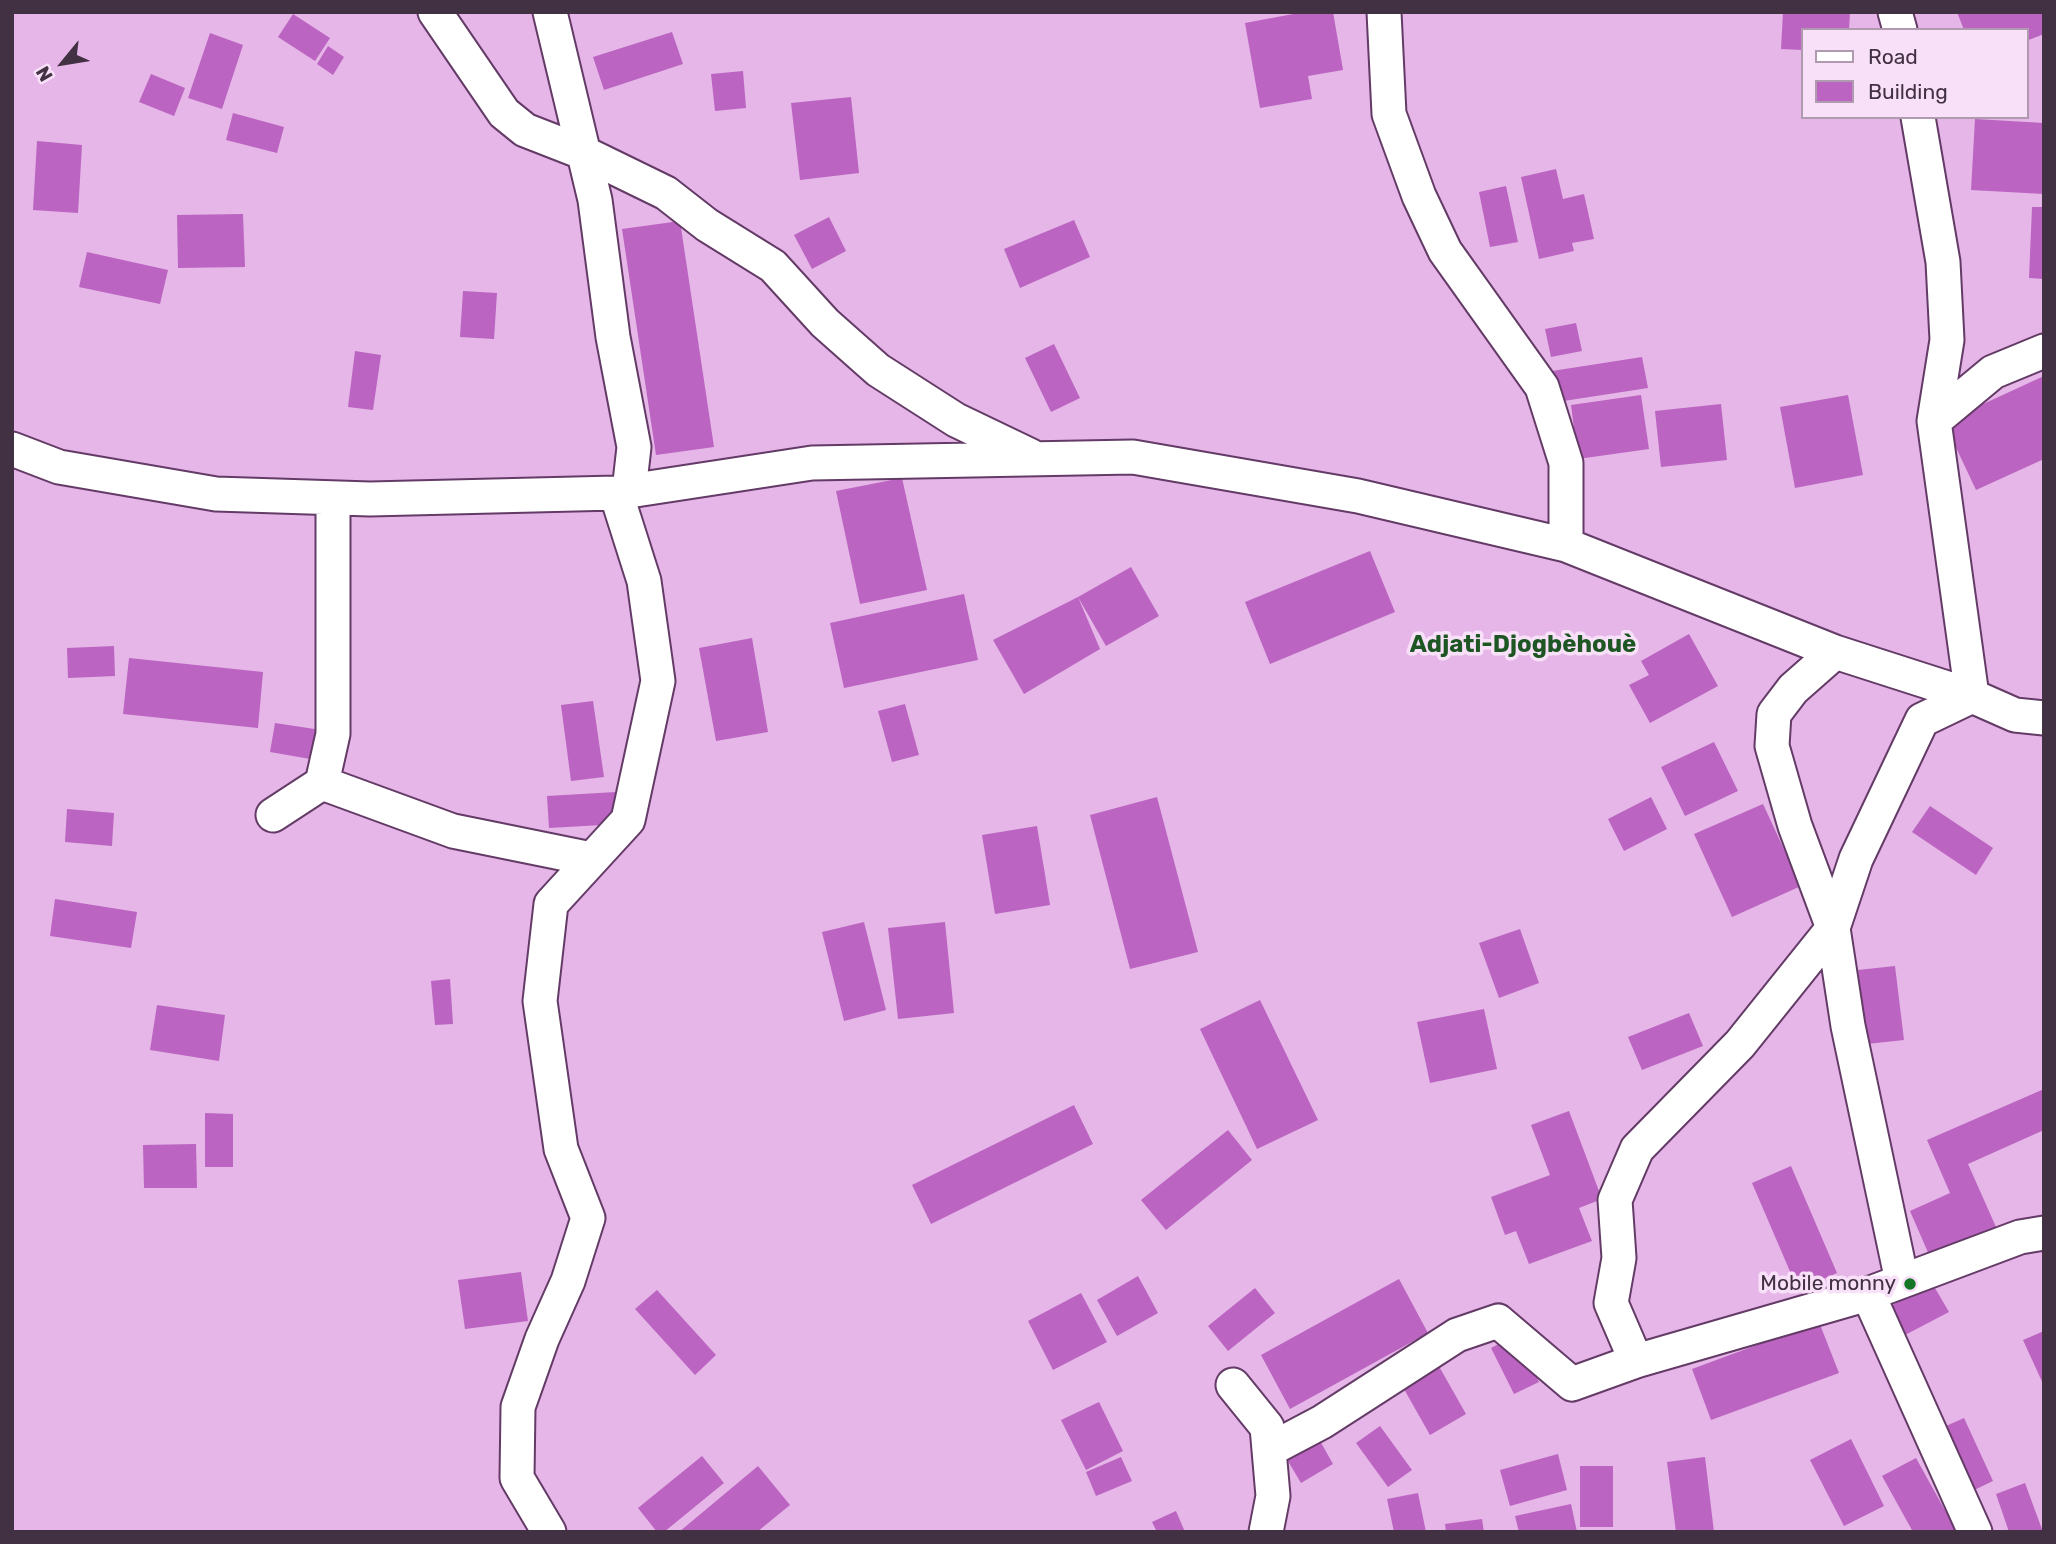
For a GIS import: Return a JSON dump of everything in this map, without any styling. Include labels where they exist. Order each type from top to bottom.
[{"type":"street","points":[[435,12],[504,113],[525,130],[584,153],[666,193],[707,225],[773,266],[825,323],[878,370],[957,420],[1037,459]]},
{"type":"street","points":[[549,1532],[517,1478],[518,1407],[542,1339],[568,1281],[588,1218],[561,1149],[540,1001],[551,904],[628,820],[659,681],[644,581],[623,492],[634,447],[613,337],[595,200],[550,12]]},
{"type":"street","points":[[1384,12],[1389,114],[1419,196],[1446,251],[1542,387],[1566,463],[1566,545]]},
{"type":"street","points":[[1918,119],[1942,262],[1947,340],[1934,421],[1972,696]]},
{"type":"street","points":[[1934,421],[1993,372],[2044,351]]},
{"type":"street","points":[[12,449],[60,467],[216,494],[334,498],[623,492],[812,463],[1133,457],[1359,496],[1566,545],[1835,652],[1972,696],[2015,715],[2044,718]]},
{"type":"street","points":[[273,815],[322,783],[333,734],[334,498]]},
{"type":"street","points":[[1835,652],[1793,689],[1774,714],[1772,746],[1795,827],[1833,928],[1848,1026],[1902,1281]]},
{"type":"street","points":[[1636,1362],[1611,1303],[1619,1258],[1615,1200],[1637,1149],[1740,1044],[1797,977],[1833,928],[1856,859],[1922,720],[1972,696]]},
{"type":"street","points":[[322,783],[453,831],[591,859]]},
{"type":"street","points":[[1269,1450],[1322,1422],[1457,1335],[1498,1321],[1572,1384],[1636,1362],[1868,1294],[2020,1237],[2044,1233]]},
{"type":"street","points":[[1868,1294],[1975,1532]]},
{"type":"street","points":[[1233,1385],[1267,1427],[1273,1496],[1266,1532]]},
{"type":"building","points":[[1304,12],[1333,12],[1343,70],[1308,76],[1312,99],[1260,108],[1245,23]]},
{"type":"building","points":[[1783,12],[1850,12],[1849,28],[1800,28],[1800,50],[1781,49]]},
{"type":"building","points":[[1957,12],[2044,12],[2044,34],[2028,40],[2028,28],[1963,28]]},
{"type":"building","points":[[293,14],[330,38],[315,61],[278,37]]},
{"type":"building","points":[[672,32],[683,64],[604,90],[593,57]]},
{"type":"building","points":[[210,33],[243,45],[222,109],[188,98]]},
{"type":"building","points":[[328,46],[344,57],[333,75],[317,64]]},
{"type":"building","points":[[743,71],[746,108],[715,111],[711,74]]},
{"type":"building","points":[[151,74],[185,88],[174,116],[139,102]]},
{"type":"building","points":[[851,97],[859,173],[800,180],[791,103]]},
{"type":"building","points":[[233,113],[284,127],[277,153],[226,140]]},
{"type":"building","points":[[1975,119],[2044,123],[2044,194],[1971,190]]},
{"type":"building","points":[[37,141],[82,145],[78,213],[33,210]]},
{"type":"building","points":[[1556,169],[1563,199],[1584,194],[1594,239],[1572,243],[1574,251],[1539,259],[1521,177]]},
{"type":"building","points":[[1506,186],[1518,242],[1490,247],[1479,192]]},
{"type":"building","points":[[2032,207],[2044,207],[2044,279],[2029,278]]},
{"type":"building","points":[[243,214],[245,267],[178,268],[177,215]]},
{"type":"building","points":[[829,217],[846,251],[812,269],[794,235]]},
{"type":"building","points":[[1074,220],[1090,257],[1020,288],[1004,249]]},
{"type":"building","points":[[680,221],[714,447],[656,455],[622,229]]},
{"type":"building","points":[[87,252],[168,270],[160,304],[79,287]]},
{"type":"building","points":[[463,291],[497,293],[494,339],[460,337]]},
{"type":"building","points":[[1576,323],[1582,351],[1551,357],[1545,329]]},
{"type":"building","points":[[1054,344],[1080,398],[1051,412],[1025,358]]},
{"type":"building","points":[[355,351],[381,355],[373,410],[348,407]]},
{"type":"building","points":[[1642,357],[1648,388],[1557,402],[1552,371]]},
{"type":"building","points":[[2044,376],[2044,459],[1976,490],[1944,422]]},
{"type":"building","points":[[1641,395],[1649,449],[1578,459],[1571,405]]},
{"type":"building","points":[[1848,395],[1863,475],[1795,488],[1780,407]]},
{"type":"building","points":[[1721,404],[1727,460],[1661,467],[1655,411]]},
{"type":"building","points":[[902,478],[927,590],[860,604],[836,491]]},
{"type":"building","points":[[1370,551],[1395,612],[1270,664],[1245,602]]},
{"type":"building","points":[[1131,567],[1159,616],[1106,646],[1078,597]]},
{"type":"building","points":[[964,594],[978,660],[844,688],[830,623]]},
{"type":"building","points":[[1078,597],[1100,649],[1024,694],[993,640]]},
{"type":"building","points":[[1689,634],[1718,686],[1650,723],[1629,685],[1649,675],[1641,661]]},
{"type":"building","points":[[752,638],[768,732],[716,741],[699,648]]},
{"type":"building","points":[[114,646],[115,676],[68,678],[67,648]]},
{"type":"building","points":[[129,658],[263,672],[258,728],[123,714]]},
{"type":"building","points":[[593,701],[604,777],[571,781],[561,705]]},
{"type":"building","points":[[905,704],[919,755],[892,762],[878,711]]},
{"type":"building","points":[[275,723],[321,730],[316,760],[270,752]]},
{"type":"building","points":[[1714,742],[1738,791],[1685,816],[1661,767]]},
{"type":"building","points":[[616,792],[619,824],[549,828],[547,796]]},
{"type":"building","points":[[1157,797],[1198,952],[1130,969],[1090,815]]},
{"type":"building","points":[[1651,797],[1667,829],[1624,851],[1608,819]]},
{"type":"building","points":[[1763,804],[1801,886],[1732,917],[1694,834]]},
{"type":"building","points":[[1930,806],[1993,848],[1976,875],[1912,832]]},
{"type":"building","points":[[67,809],[114,813],[112,846],[65,842]]},
{"type":"building","points":[[1037,826],[1050,905],[995,914],[982,835]]},
{"type":"building","points":[[55,899],[137,912],[131,948],[50,936]]},
{"type":"building","points":[[864,922],[886,1010],[844,1021],[822,932]]},
{"type":"building","points":[[945,922],[954,1013],[898,1019],[888,928]]},
{"type":"building","points":[[1520,929],[1539,983],[1499,998],[1479,943]]},
{"type":"building","points":[[1895,966],[1904,1040],[1867,1044],[1858,970]]},
{"type":"building","points":[[450,979],[453,1024],[435,1025],[431,981]]},
{"type":"building","points":[[1260,1000],[1318,1120],[1257,1149],[1200,1029]]},
{"type":"building","points":[[157,1005],[225,1015],[219,1061],[150,1050]]},
{"type":"building","points":[[1484,1009],[1497,1069],[1430,1083],[1417,1022]]},
{"type":"building","points":[[1689,1013],[1703,1046],[1642,1070],[1628,1037]]},
{"type":"building","points":[[2044,1089],[2044,1130],[1968,1164],[1996,1227],[1930,1257],[1910,1211],[1950,1193],[1927,1140]]},
{"type":"building","points":[[1074,1105],[1093,1144],[931,1224],[912,1185]]},
{"type":"building","points":[[1569,1111],[1602,1199],[1579,1208],[1592,1241],[1529,1264],[1516,1231],[1505,1235],[1491,1197],[1550,1175],[1531,1125]]},
{"type":"building","points":[[205,1113],[233,1114],[233,1167],[205,1167]]},
{"type":"building","points":[[1228,1130],[1252,1160],[1166,1230],[1141,1200]]},
{"type":"building","points":[[196,1144],[197,1188],[144,1188],[143,1145]]},
{"type":"building","points":[[1791,1166],[1837,1273],[1798,1290],[1752,1183]]},
{"type":"building","points":[[521,1272],[528,1321],[465,1329],[458,1280]]},
{"type":"building","points":[[1138,1276],[1158,1313],[1117,1336],[1097,1300]]},
{"type":"building","points":[[1399,1279],[1428,1333],[1290,1409],[1261,1355]]},
{"type":"building","points":[[1932,1283],[1949,1312],[1905,1335],[1889,1307]]},
{"type":"building","points":[[1255,1288],[1275,1313],[1228,1351],[1208,1326]]},
{"type":"building","points":[[657,1290],[716,1355],[695,1375],[635,1309]]},
{"type":"building","points":[[1081,1293],[1107,1342],[1053,1370],[1028,1321]]},
{"type":"building","points":[[1819,1322],[1839,1373],[1711,1420],[1692,1369]]},
{"type":"building","points":[[2044,1331],[2044,1386],[2023,1340]]},
{"type":"building","points":[[1516,1335],[1539,1382],[1514,1394],[1491,1348]]},
{"type":"building","points":[[1436,1361],[1466,1414],[1430,1435],[1400,1382]]},
{"type":"building","points":[[1099,1402],[1123,1451],[1086,1470],[1061,1420]]},
{"type":"building","points":[[1964,1418],[1993,1481],[1966,1494],[1937,1430]]},
{"type":"building","points":[[1380,1426],[1412,1470],[1388,1487],[1356,1443]]},
{"type":"building","points":[[1315,1432],[1333,1464],[1301,1483],[1282,1451]]},
{"type":"building","points":[[1851,1439],[1884,1506],[1844,1526],[1810,1460]]},
{"type":"building","points":[[1558,1454],[1567,1490],[1510,1506],[1500,1470]]},
{"type":"building","points":[[702,1456],[724,1483],[664,1532],[657,1532],[638,1508]]},
{"type":"building","points":[[1121,1457],[1132,1481],[1096,1496],[1086,1472]]},
{"type":"building","points":[[1705,1457],[1714,1532],[1676,1532],[1667,1462]]},
{"type":"building","points":[[1916,1458],[1957,1532],[1913,1532],[1882,1476]]},
{"type":"building","points":[[758,1466],[790,1505],[757,1532],[679,1532]]},
{"type":"building","points":[[1580,1466],[1613,1466],[1613,1527],[1580,1527]]},
{"type":"building","points":[[2025,1483],[2043,1532],[2009,1532],[1996,1494]]},
{"type":"building","points":[[1418,1493],[1426,1532],[1394,1532],[1387,1499]]},
{"type":"building","points":[[1571,1504],[1577,1532],[1519,1532],[1515,1516]]},
{"type":"building","points":[[1176,1511],[1185,1532],[1157,1532],[1152,1522]]},
{"type":"building","points":[[1482,1519],[1484,1532],[1446,1532],[1445,1524]]},
{"type":"place","name":"Mobile monny","points":[[1910,1284]]},
{"type":"district","name":"Adjati-Djogbèhouè","points":[[1523,645]]}]
